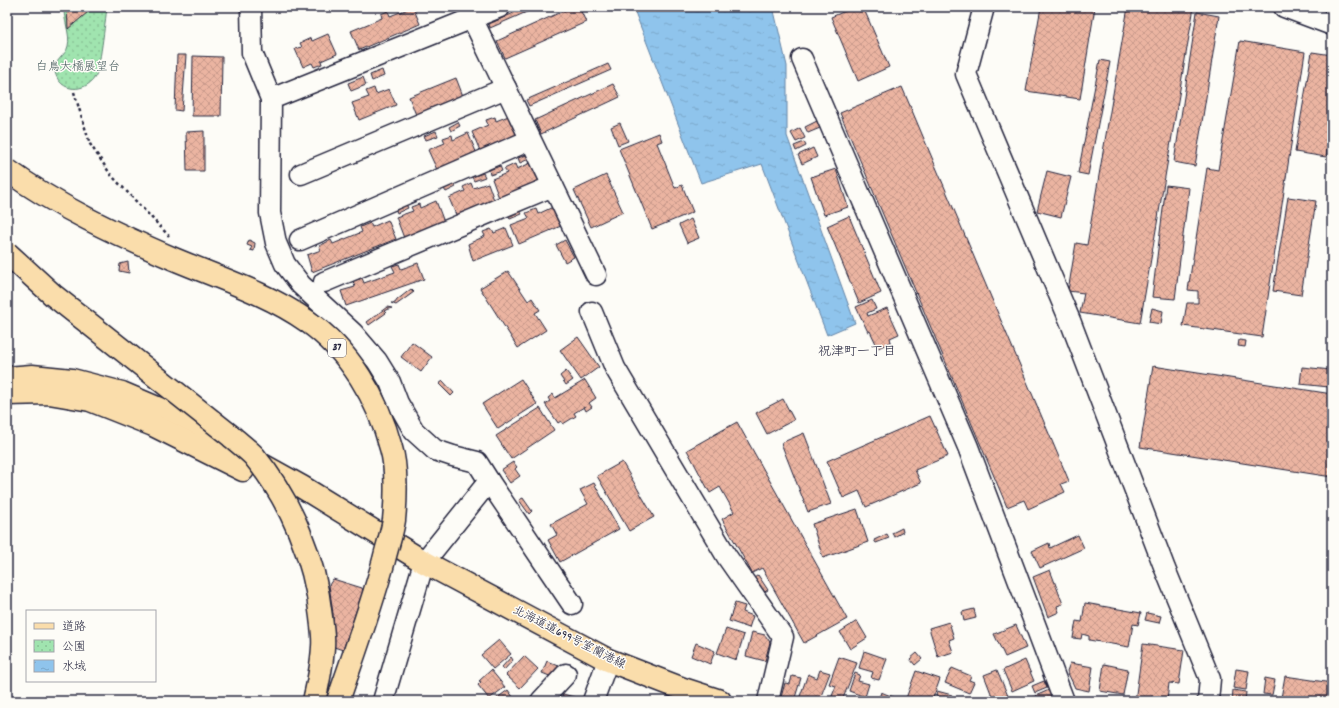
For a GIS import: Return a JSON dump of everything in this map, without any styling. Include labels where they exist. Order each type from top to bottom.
[{"type":"main road","name":"37","points":[[7,170],[81,216],[122,236],[277,303],[308,322],[330,341],[351,362],[359,374],[374,401],[392,450],[395,487],[394,522],[378,582],[338,701]]},
{"type":"main road","points":[[7,253],[53,295],[231,436],[253,455],[271,480],[288,508],[303,540],[312,567],[319,601],[324,646],[314,701]]},
{"type":"main road","points":[[7,378],[32,376],[72,380],[122,393],[170,413],[302,487],[424,562]]},
{"type":"main road","points":[[7,394],[49,393],[84,398],[126,413],[153,425],[424,562]]},
{"type":"main road","name":"北海道道699号室蘭港線","points":[[424,562],[608,660],[683,689],[720,701]]},
{"type":"street","points":[[251,7],[252,53],[271,99],[270,213],[276,243],[278,267],[353,333],[377,361],[390,382],[398,403],[414,431],[435,450],[477,462],[572,604]]},
{"type":"street","points":[[271,99],[500,7]]},
{"type":"street","points":[[984,7],[966,74],[1070,323],[1165,569],[1210,679],[1208,701]]},
{"type":"street","points":[[1284,7],[1332,25]]},
{"type":"street","points":[[472,18],[596,275]]},
{"type":"street","points":[[802,59],[968,447],[1064,701]]},
{"type":"street","points":[[301,174],[506,88]]},
{"type":"street","points":[[300,240],[530,140]]},
{"type":"street","points":[[324,282],[553,186]]},
{"type":"street","points":[[592,312],[619,375],[726,557],[783,638],[768,701]]},
{"type":"street","points":[[383,701],[424,562],[489,481]]},
{"type":"street","points":[[593,701],[608,660]]},
{"type":"street","points":[[541,701],[566,674]]},
{"type":"path","points":[[74,92],[90,144],[111,175],[174,240]]},
{"type":"green space","name":"白鳥大橋展望台","points":[[64,7],[107,8],[97,73],[91,82],[79,88],[67,87],[62,84],[55,72],[56,64],[65,53],[69,42]]},
{"type":"water","points":[[633,7],[773,7],[787,66],[787,136],[855,323],[827,335],[762,164],[701,183]]},
{"type":"building","points":[[67,7],[89,7],[88,12],[68,29]]},
{"type":"building","points":[[413,7],[420,24],[359,50],[351,31],[382,18],[381,14],[388,11],[390,16]]},
{"type":"building","points":[[527,7],[538,7],[490,28],[489,24]]},
{"type":"building","points":[[572,7],[579,7],[586,22],[505,58],[497,41]]},
{"type":"building","points":[[855,7],[863,7],[889,67],[858,81],[831,17]]},
{"type":"building","points":[[1041,7],[1095,7],[1080,99],[1026,91]]},
{"type":"building","points":[[1128,7],[1194,7],[1140,323],[1080,313],[1084,293],[1068,291],[1076,243],[1087,245]]},
{"type":"building","points":[[1197,12],[1219,16],[1195,166],[1174,162]]},
{"type":"building","points":[[328,34],[337,54],[321,61],[322,64],[314,67],[312,63],[303,67],[295,49],[302,47],[300,43],[311,38],[312,41]]},
{"type":"building","points":[[1240,41],[1305,52],[1262,337],[1183,326],[1187,303],[1198,303],[1198,291],[1188,290],[1207,168],[1218,170]]},
{"type":"building","points":[[1312,52],[1332,55],[1332,121],[1326,157],[1295,152]]},
{"type":"building","points":[[177,55],[186,55],[182,111],[175,110]]},
{"type":"building","points":[[193,56],[222,57],[221,116],[192,116]]},
{"type":"building","points":[[1100,60],[1110,62],[1088,175],[1078,173]]},
{"type":"building","points":[[608,64],[611,70],[529,106],[526,100]]},
{"type":"building","points":[[382,70],[384,76],[372,81],[370,75]]},
{"type":"building","points":[[363,77],[366,85],[351,91],[348,83]]},
{"type":"building","points":[[456,78],[463,96],[416,115],[409,97]]},
{"type":"building","points":[[613,84],[620,97],[541,134],[535,120]]},
{"type":"building","points":[[902,87],[1069,481],[1061,484],[1065,492],[1028,509],[1024,500],[1007,507],[840,113]]},
{"type":"building","points":[[374,88],[376,94],[389,89],[396,105],[359,120],[352,103],[369,97],[366,91]]},
{"type":"building","points":[[511,115],[520,137],[481,153],[472,132],[488,125],[486,120],[495,117],[496,121]]},
{"type":"building","points":[[817,121],[820,128],[808,133],[805,127]]},
{"type":"building","points":[[458,122],[460,126],[451,131],[449,127]]},
{"type":"building","points":[[620,123],[628,141],[618,145],[611,127]]},
{"type":"building","points":[[800,128],[805,138],[796,142],[791,133]]},
{"type":"building","points":[[204,131],[204,171],[187,171],[186,132]]},
{"type":"building","points":[[436,131],[438,136],[426,140],[424,136]]},
{"type":"building","points":[[468,133],[477,154],[438,172],[428,150],[445,143],[443,138],[452,135],[453,140]]},
{"type":"building","points":[[659,133],[662,141],[657,143],[675,188],[682,185],[693,212],[652,229],[619,149]]},
{"type":"building","points":[[804,142],[806,146],[796,151],[794,146]]},
{"type":"building","points":[[813,148],[817,157],[802,164],[798,155]]},
{"type":"building","points":[[529,154],[531,158],[520,163],[518,158]]},
{"type":"building","points":[[533,162],[540,181],[499,198],[492,179],[507,173],[504,169],[515,164],[517,169]]},
{"type":"building","points":[[500,166],[502,171],[490,175],[489,170]]},
{"type":"building","points":[[836,169],[848,207],[824,215],[811,177]]},
{"type":"building","points":[[1047,171],[1071,177],[1061,217],[1037,211]]},
{"type":"building","points":[[483,173],[485,177],[474,181],[472,177]]},
{"type":"building","points":[[606,175],[623,212],[591,227],[574,190]]},
{"type":"building","points":[[471,183],[473,188],[488,183],[494,200],[456,215],[449,198],[465,191],[463,187]]},
{"type":"building","points":[[455,184],[456,187],[446,192],[444,189]]},
{"type":"building","points":[[1166,185],[1189,188],[1175,299],[1152,297]]},
{"type":"building","points":[[1288,197],[1316,201],[1301,295],[1273,291]]},
{"type":"building","points":[[436,201],[444,222],[404,238],[396,217],[413,211],[411,207],[419,204],[420,208]]},
{"type":"building","points":[[406,204],[408,208],[397,213],[395,208]]},
{"type":"building","points":[[553,207],[561,226],[519,244],[511,225],[529,218],[526,213],[536,209],[538,214]]},
{"type":"building","points":[[520,211],[522,214],[510,219],[508,216]]},
{"type":"building","points":[[849,216],[881,293],[859,303],[827,226]]},
{"type":"building","points":[[691,219],[699,238],[687,243],[679,225]]},
{"type":"building","points":[[388,220],[396,239],[312,272],[307,255],[321,250],[319,246],[331,240],[333,244],[362,232],[360,227],[370,223],[372,227]]},
{"type":"building","points":[[506,228],[513,245],[473,261],[468,244],[485,236],[483,232],[491,229],[494,233]]},
{"type":"building","points":[[249,240],[255,243],[254,251],[250,250],[252,247],[247,245]]},
{"type":"building","points":[[565,240],[574,257],[565,262],[556,245]]},
{"type":"building","points":[[128,262],[129,273],[119,271],[120,264]]},
{"type":"building","points":[[418,263],[424,279],[346,306],[341,291],[355,287],[353,281],[362,278],[364,283],[395,272],[392,266],[399,264],[401,269]]},
{"type":"building","points":[[508,271],[528,301],[532,298],[540,310],[535,313],[546,330],[518,348],[480,288]]},
{"type":"building","points":[[411,289],[414,292],[396,305],[391,303],[395,303]]},
{"type":"building","points":[[872,300],[876,309],[867,313],[868,316],[887,308],[899,334],[890,338],[891,342],[878,348],[870,331],[868,332],[856,307]]},
{"type":"building","points":[[387,307],[392,308],[384,311],[386,313],[369,325],[367,322]]},
{"type":"building","points":[[1152,308],[1163,311],[1161,324],[1149,322]]},
{"type":"building","points":[[578,337],[599,367],[581,380],[560,350]]},
{"type":"building","points":[[1239,340],[1246,341],[1245,347],[1238,346]]},
{"type":"building","points":[[412,342],[432,357],[421,372],[401,357]]},
{"type":"building","points":[[1153,366],[1332,394],[1332,477],[1140,447]]},
{"type":"building","points":[[1302,367],[1331,370],[1329,387],[1300,384]]},
{"type":"building","points":[[566,371],[573,380],[566,385],[560,376]]},
{"type":"building","points":[[521,379],[537,404],[498,429],[482,404]]},
{"type":"building","points":[[585,380],[596,398],[589,403],[592,407],[586,411],[584,407],[574,413],[576,416],[563,424],[561,421],[558,423],[545,404],[550,401],[548,398],[553,394],[555,398]]},
{"type":"building","points":[[443,381],[454,393],[451,396],[439,384]]},
{"type":"building","points":[[783,399],[794,420],[767,434],[756,413]]},
{"type":"building","points":[[540,408],[554,430],[511,459],[496,436]]},
{"type":"building","points":[[930,416],[948,456],[915,470],[921,483],[866,507],[859,491],[843,498],[827,461]]},
{"type":"building","points":[[737,422],[847,619],[804,643],[762,568],[752,573],[722,519],[734,512],[720,487],[710,493],[687,450]]},
{"type":"building","points":[[804,433],[831,504],[808,512],[781,443]]},
{"type":"building","points":[[513,462],[517,467],[515,469],[520,476],[510,483],[501,470]]},
{"type":"building","points":[[622,462],[654,517],[629,531],[597,476]]},
{"type":"building","points":[[594,483],[619,529],[560,562],[548,540],[557,535],[551,524],[588,504],[580,490]]},
{"type":"building","points":[[523,498],[532,511],[529,514],[519,500]]},
{"type":"building","points":[[857,509],[868,542],[823,558],[812,524]]},
{"type":"building","points":[[902,528],[903,532],[894,537],[892,533]]},
{"type":"building","points":[[887,534],[889,538],[876,543],[874,540]]},
{"type":"building","points":[[1078,535],[1084,548],[1040,568],[1032,551],[1049,543],[1050,548]]},
{"type":"building","points":[[1050,570],[1063,604],[1057,606],[1059,612],[1048,617],[1033,577]]},
{"type":"building","points":[[758,575],[768,590],[763,593],[753,579]]},
{"type":"building","points":[[333,579],[362,588],[363,591],[343,650],[334,647],[333,614],[329,585]]},
{"type":"building","points":[[735,603],[745,606],[743,612],[753,616],[749,628],[729,621]]},
{"type":"building","points":[[1085,603],[1141,613],[1138,625],[1133,624],[1129,647],[1089,640],[1089,636],[1082,634],[1081,639],[1073,638],[1076,621],[1082,622]]},
{"type":"building","points":[[974,609],[976,618],[964,621],[962,612]]},
{"type":"building","points":[[1147,613],[1161,616],[1159,623],[1145,620]]},
{"type":"building","points":[[857,621],[867,638],[850,649],[840,632]]},
{"type":"building","points":[[949,622],[954,638],[949,640],[953,652],[938,657],[929,628]]},
{"type":"building","points":[[1016,625],[1026,648],[1005,657],[994,634]]},
{"type":"building","points":[[726,629],[744,635],[736,660],[717,653]]},
{"type":"building","points":[[752,632],[765,635],[770,642],[765,661],[746,656]]},
{"type":"building","points":[[499,640],[511,654],[493,669],[481,655]]},
{"type":"building","points":[[696,643],[715,651],[710,664],[691,656]]},
{"type":"building","points":[[1143,644],[1184,650],[1179,684],[1169,683],[1167,701],[1135,701]]},
{"type":"building","points":[[864,651],[887,659],[879,680],[871,678],[873,672],[859,668]]},
{"type":"building","points":[[917,653],[922,659],[915,665],[910,659]]},
{"type":"building","points":[[524,656],[538,669],[520,688],[506,675]]},
{"type":"building","points":[[511,657],[513,660],[504,670],[502,667]]},
{"type":"building","points":[[839,657],[857,663],[842,701],[830,701],[836,686],[829,684]]},
{"type":"building","points":[[1025,660],[1034,681],[1012,691],[1003,670]]},
{"type":"building","points":[[547,661],[561,667],[552,677],[542,673]]},
{"type":"building","points":[[1070,663],[1093,667],[1089,691],[1075,688],[1067,671]]},
{"type":"building","points":[[1104,664],[1128,669],[1123,695],[1100,691]]},
{"type":"building","points":[[952,668],[971,676],[969,680],[974,682],[969,693],[945,683]]},
{"type":"building","points":[[1236,669],[1249,671],[1246,690],[1233,688]]},
{"type":"building","points":[[491,670],[505,687],[489,699],[478,685],[481,682],[479,681]]},
{"type":"building","points":[[820,670],[830,673],[819,701],[803,701],[799,699],[808,674],[817,678]]},
{"type":"building","points":[[997,670],[1008,696],[994,701],[984,675]]},
{"type":"building","points":[[916,671],[940,679],[932,701],[905,701]]},
{"type":"building","points":[[855,673],[860,675],[858,681],[869,684],[865,697],[849,691]]},
{"type":"building","points":[[792,676],[801,678],[794,701],[781,697],[785,683],[790,684]]},
{"type":"building","points":[[1285,676],[1332,683],[1332,701],[1277,701],[1278,697],[1281,698]]},
{"type":"building","points":[[1265,678],[1275,680],[1272,695],[1263,694]]},
{"type":"building","points":[[1044,681],[1047,688],[1035,693],[1032,686]]},
{"type":"building","points":[[508,690],[516,701],[493,701]]},
{"type":"building","points":[[1049,690],[1054,701],[1024,701]]},
{"type":"building","points":[[1233,690],[1246,692],[1245,701],[1232,701]]},
{"type":"building","points":[[937,691],[952,695],[951,699],[936,696]]},
{"type":"building","points":[[881,692],[898,699],[897,701],[878,701]]},
{"type":"building","points":[[563,694],[574,697],[573,701],[561,701]]},
{"type":"building","points":[[1262,698],[1277,701],[1261,701]]},
{"type":"district","name":"祝津町一丁目","points":[[857,352]]}]
